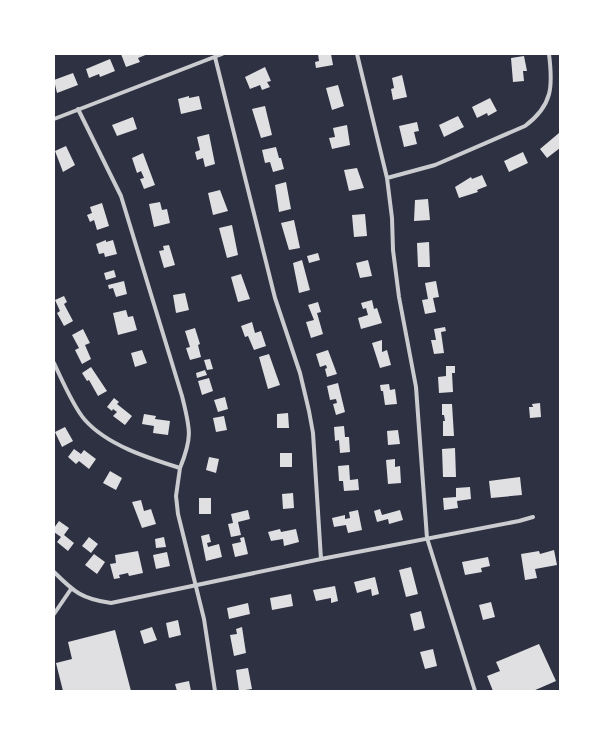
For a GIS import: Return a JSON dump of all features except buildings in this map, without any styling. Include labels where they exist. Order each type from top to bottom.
[{"type":"street","points":[[54,119],[222,54]]},
{"type":"street","points":[[357,54],[387,178],[398,289],[416,387],[427,538],[475,691]]},
{"type":"street","points":[[387,178],[435,165],[525,126],[538,116],[549,98],[552,74],[549,54]]},
{"type":"street","points":[[215,57],[275,298],[300,373],[309,411],[313,433],[321,558]]},
{"type":"street","points":[[78,109],[121,196],[182,396],[190,427],[189,446],[180,468],[176,496],[178,514],[204,619],[216,691]]},
{"type":"street","points":[[54,363],[85,420],[112,441],[141,455],[180,468]]},
{"type":"street","points":[[54,572],[71,589],[91,600],[111,603],[321,558],[519,521],[533,516]]},
{"type":"street","points":[[54,614],[71,589]]}]
